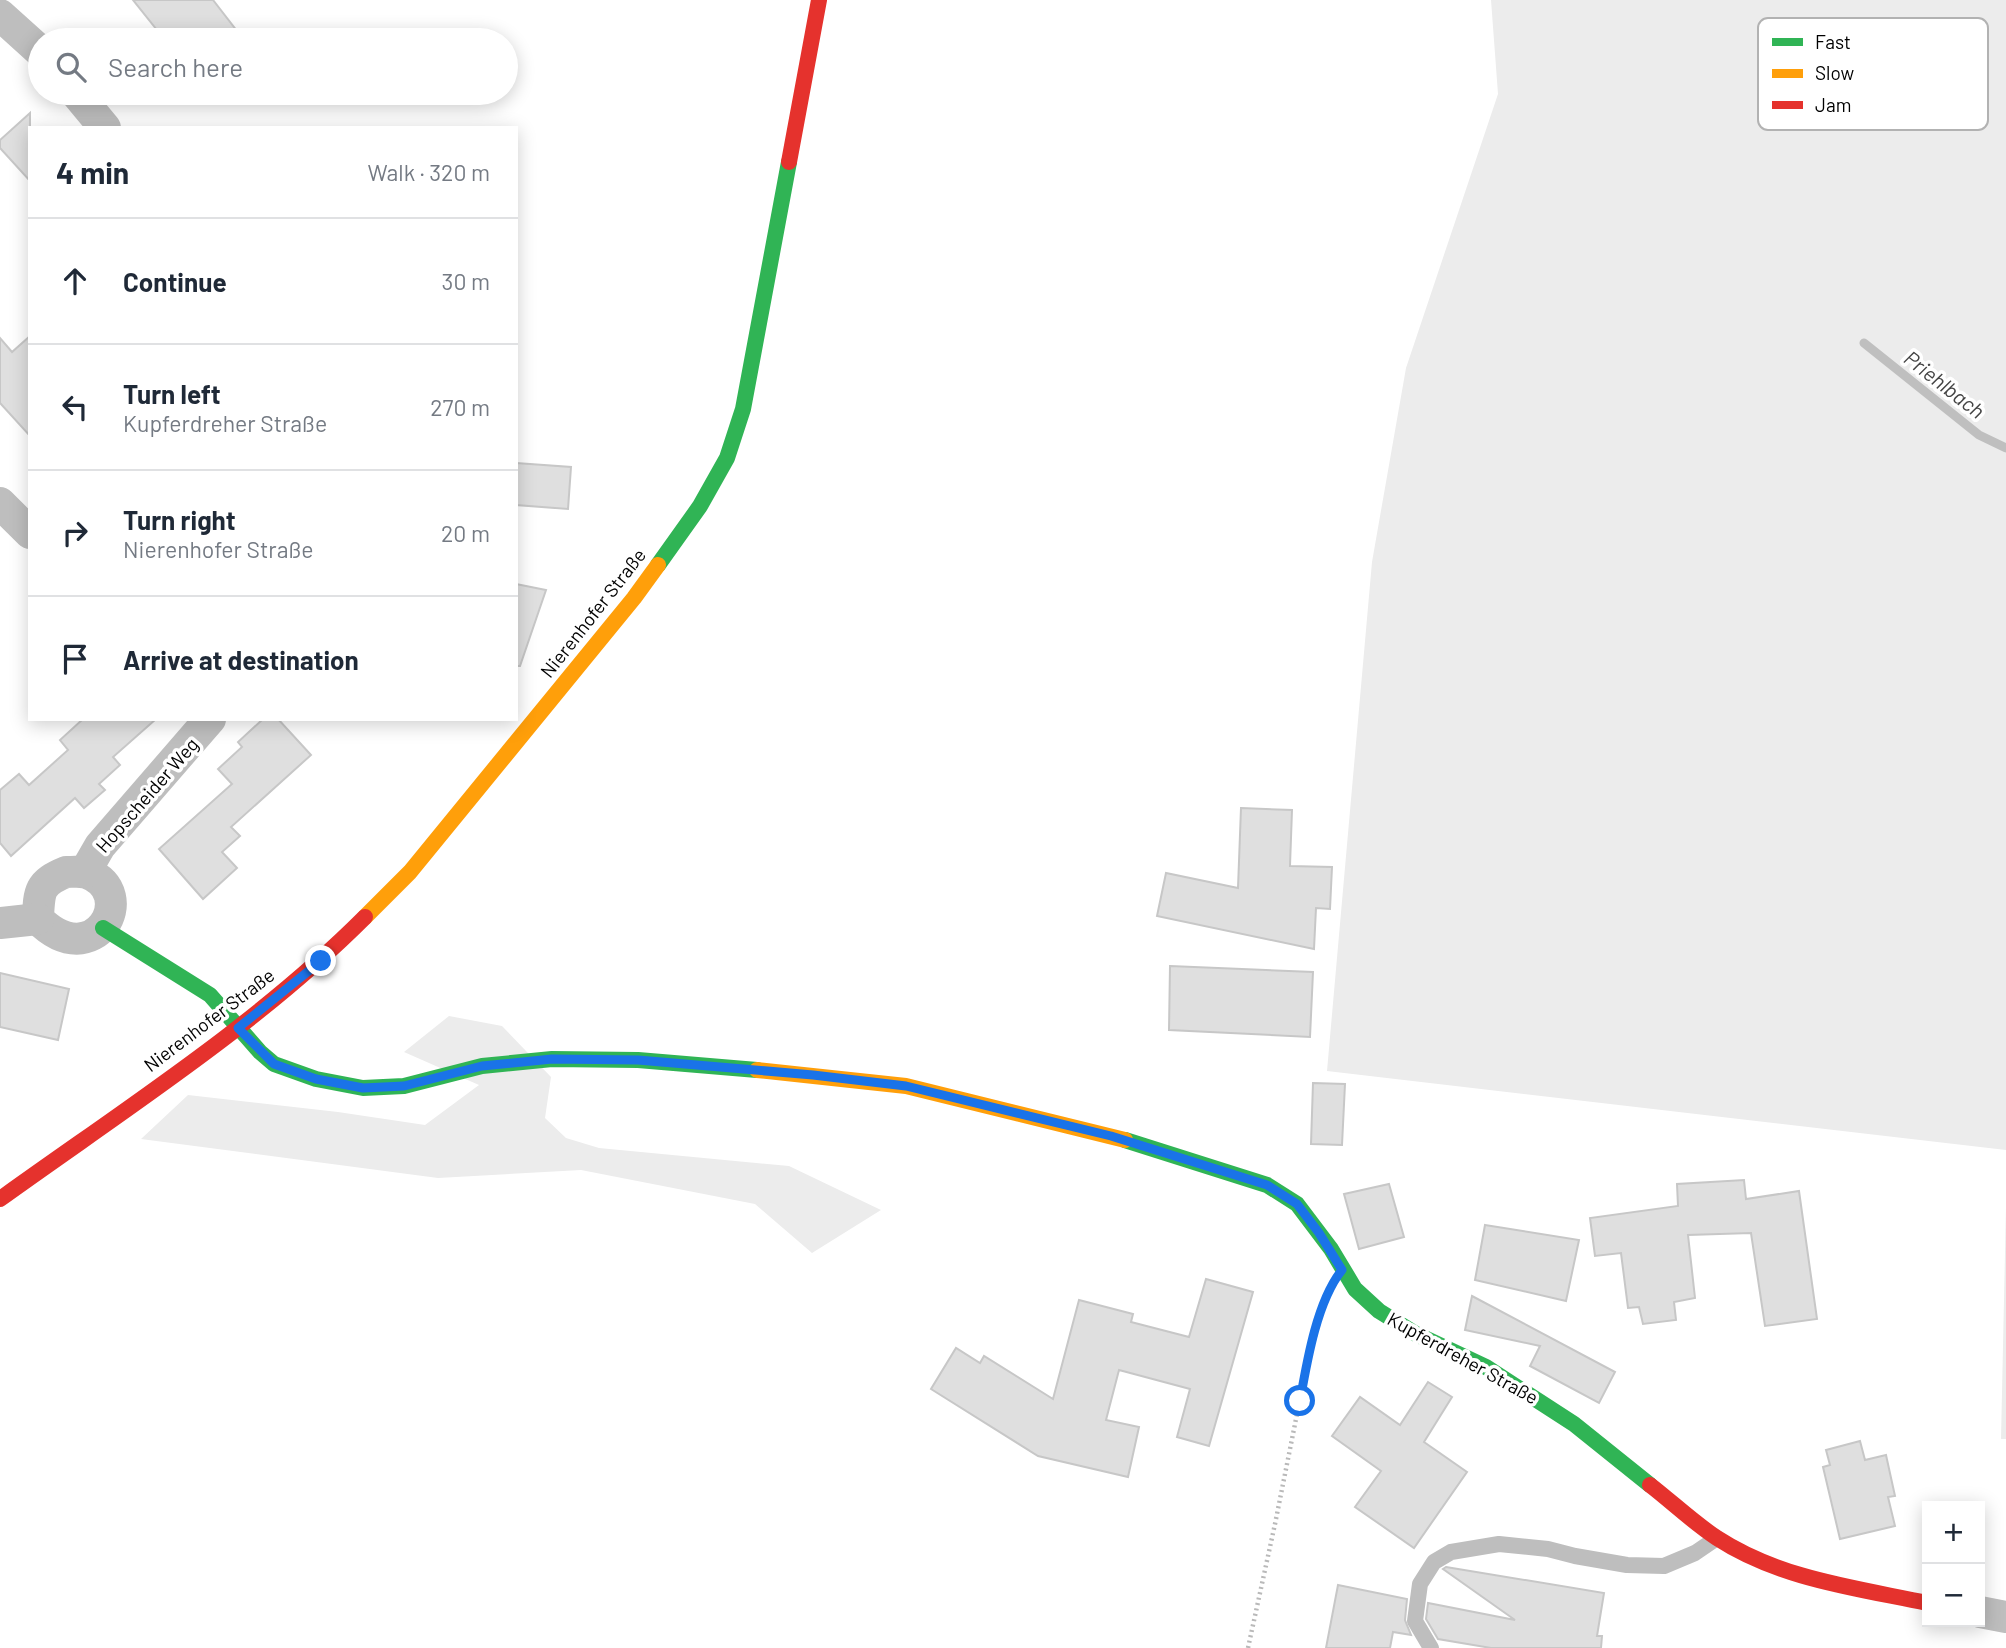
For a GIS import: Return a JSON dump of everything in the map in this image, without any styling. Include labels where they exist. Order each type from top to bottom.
[{"type":"street","name":"Nierenhofer Straße","points":[[0,1199],[238,1028],[321,961],[410,872],[634,598],[700,506],[727,458],[743,409],[819,0]]},
{"type":"street","points":[[0,15],[28,40]]},
{"type":"street","points":[[86,105],[103,126]]},
{"type":"street","points":[[0,503],[28,531]]},
{"type":"street","name":"Hopscheider Weg","points":[[85,872],[100,846],[208,721]]},
{"type":"street","points":[[66,872],[85,872],[98,879],[111,897],[111,910],[103,928],[90,937],[68,938],[50,931],[38,919],[38,893],[49,879],[66,872]]},
{"type":"street","points":[[0,923],[38,919]]},
{"type":"street","name":"Kupferdreher Straße","points":[[103,928],[210,995],[274,1064],[316,1079],[363,1088],[404,1086],[482,1066],[552,1059],[638,1060],[813,1075],[906,1086],[1111,1136],[1267,1185],[1297,1204],[1355,1289],[1379,1311],[1416,1334],[1486,1367],[1574,1424],[1717,1538],[1757,1560],[1810,1579],[1922,1601]]},
{"type":"street","points":[[1985,1613],[2006,1617]]},
{"type":"lane","points":[[1431,1648],[1415,1621],[1420,1584],[1434,1562],[1451,1552],[1499,1544],[1548,1549],[1626,1564],[1664,1566],[1695,1553],[1717,1538]]},
{"type":"path","points":[[1248,1648],[1306,1369],[1327,1293],[1342,1270]]},
{"type":"shaded area","points":[[1491,0],[2006,0],[2006,1150],[1327,1071],[1372,562],[1406,368],[1498,94]]},
{"type":"shaded area","points":[[449,1016],[502,1026],[551,1077],[545,1118],[566,1138],[599,1148],[789,1166],[881,1210],[812,1253],[755,1204],[581,1170],[438,1178],[141,1139],[188,1095],[425,1125],[479,1085],[404,1052]]},
{"type":"shaded area","points":[[2006,1207],[2006,1439],[2001,1439]]},
{"type":"building","points":[[133,0],[213,0],[235,28],[155,28]]},
{"type":"building","points":[[30,113],[28,179],[0,148],[0,140]]},
{"type":"building","points":[[0,338],[12,352],[28,338],[28,434],[0,403]]},
{"type":"building","points":[[518,463],[571,467],[568,509],[518,505]]},
{"type":"building","points":[[518,584],[546,590],[518,666]]},
{"type":"building","points":[[81,721],[154,721],[113,757],[120,765],[99,784],[105,790],[84,808],[75,798],[11,856],[0,843],[0,790],[19,774],[29,785],[68,750],[60,740]]},
{"type":"building","points":[[261,721],[280,721],[311,755],[231,827],[240,836],[222,852],[237,868],[203,899],[159,849],[232,784],[218,769],[242,747],[238,742]]},
{"type":"building","points":[[1241,808],[1292,810],[1290,866],[1332,867],[1330,909],[1316,908],[1314,949],[1157,916],[1166,873],[1238,888]]},
{"type":"building","points":[[1170,966],[1313,972],[1310,1037],[1169,1030]]},
{"type":"building","points":[[0,973],[69,989],[58,1040],[0,1027]]},
{"type":"building","points":[[1313,1083],[1345,1084],[1342,1145],[1311,1144]]},
{"type":"building","points":[[1744,1180],[1746,1199],[1799,1191],[1817,1319],[1765,1326],[1751,1233],[1688,1235],[1695,1298],[1674,1302],[1676,1320],[1643,1324],[1639,1307],[1628,1308],[1621,1253],[1595,1256],[1590,1218],[1678,1206],[1677,1184]]},
{"type":"building","points":[[1389,1184],[1404,1237],[1359,1249],[1344,1194]]},
{"type":"building","points":[[1485,1225],[1579,1240],[1566,1301],[1475,1280]]},
{"type":"building","points":[[1206,1279],[1253,1292],[1209,1446],[1177,1437],[1190,1389],[1119,1370],[1106,1420],[1139,1427],[1128,1477],[1038,1456],[931,1389],[956,1348],[980,1363],[984,1356],[1053,1399],[1079,1300],[1133,1314],[1131,1322],[1189,1337]]},
{"type":"building","points":[[1472,1296],[1615,1372],[1599,1403],[1530,1366],[1540,1346],[1465,1330]]},
{"type":"building","points":[[1428,1382],[1452,1397],[1424,1442],[1467,1472],[1414,1548],[1355,1507],[1381,1471],[1332,1436],[1360,1397],[1400,1425]]},
{"type":"building","points":[[1860,1441],[1865,1460],[1886,1455],[1895,1496],[1888,1497],[1895,1526],[1840,1539],[1823,1467],[1830,1465],[1826,1450]]},
{"type":"building","points":[[1446,1567],[1604,1593],[1597,1636],[1602,1636],[1601,1648],[1491,1648],[1438,1639],[1426,1619],[1428,1603],[1515,1620],[1443,1569]]},
{"type":"building","points":[[1338,1585],[1407,1599],[1405,1620],[1411,1635],[1393,1632],[1390,1648],[1326,1648]]},
{"type":"waterway","name":"Priehlbach","points":[[1864,343],[1979,435],[2006,448]]},
{"type":"traffic: fast","points":[[658,565],[700,506],[727,458],[743,409],[789,162]]},
{"type":"traffic: fast","points":[[103,928],[210,995],[260,1052],[274,1064],[316,1079],[363,1088],[404,1086],[482,1066],[552,1059],[638,1060],[757,1070]]},
{"type":"traffic: fast","points":[[1125,1140],[1267,1185],[1297,1204],[1331,1249],[1355,1289],[1379,1311],[1416,1334],[1486,1367],[1574,1424],[1650,1485]]},
{"type":"traffic: slow","points":[[365,917],[410,872],[658,565]]},
{"type":"traffic: slow","points":[[757,1070],[906,1086],[1125,1140]]},
{"type":"traffic: jam","points":[[789,162],[819,0]]},
{"type":"traffic: jam","points":[[0,1199],[235,1030],[280,994],[365,917]]},
{"type":"traffic: jam","points":[[1650,1485],[1717,1538],[1766,1563],[1792,1573],[1846,1587],[1922,1602]]},
{"type":"route","points":[[321,961],[238,1028],[274,1064],[316,1079],[363,1088],[404,1086],[482,1066],[552,1059],[638,1060],[813,1075],[906,1086],[1111,1136],[1267,1185],[1297,1204],[1331,1249],[1342,1270],[1327,1293],[1300,1401]]}]
